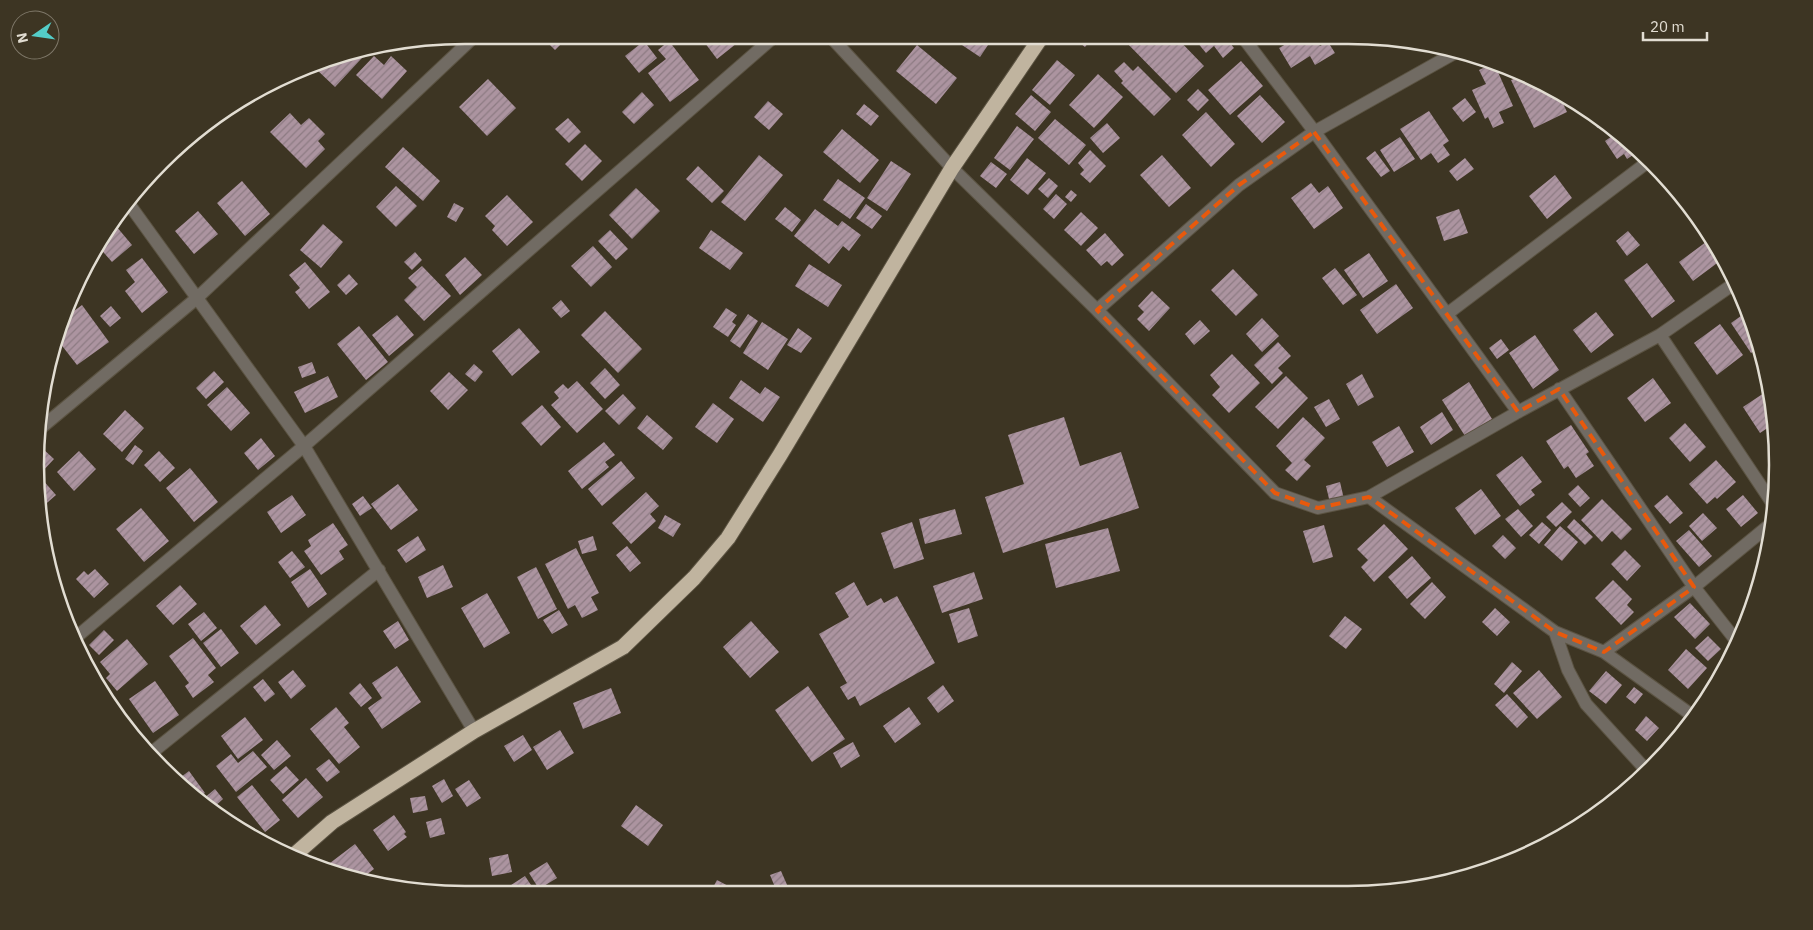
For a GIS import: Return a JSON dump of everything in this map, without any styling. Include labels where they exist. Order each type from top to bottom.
[{"type":"highway","points":[[298,851],[332,822],[474,731],[623,647],[694,578],[728,538],[952,168],[1037,44]]},
{"type":"street","points":[[46,424],[198,298],[466,44]]},
{"type":"street","points":[[80,634],[304,446],[766,44]]},
{"type":"street","points":[[837,44],[952,168],[1097,310],[1275,493],[1318,508],[1369,497],[1559,389],[1660,335],[1730,287]]},
{"type":"street","points":[[1248,44],[1518,412]]},
{"type":"street","points":[[1097,310],[1239,185],[1314,132],[1449,56]]},
{"type":"street","points":[[1447,314],[1644,165]]},
{"type":"street","points":[[132,208],[304,446],[474,731]]},
{"type":"street","points":[[1660,335],[1768,491]]},
{"type":"street","points":[[1559,389],[1694,587],[1733,636]]},
{"type":"street","points":[[1369,497],[1555,632],[1604,652],[1688,713]]},
{"type":"street","points":[[1604,652],[1694,587],[1764,529]]},
{"type":"street","points":[[155,750],[379,570]]},
{"type":"street","points":[[1555,632],[1568,670],[1586,704],[1642,767]]},
{"type":"highlighted area","points":[[1314,132],[1518,412],[1559,389],[1694,587],[1604,652],[1555,632],[1369,497],[1318,508],[1275,493],[1097,310],[1239,185]]},
{"type":"building","points":[[549,44],[561,44],[555,50]]},
{"type":"building","points":[[640,44],[646,44],[657,58],[639,73],[625,56]]},
{"type":"building","points":[[665,44],[671,44],[699,80],[670,102],[648,73],[666,59],[658,50]]},
{"type":"building","points":[[706,44],[736,44],[717,59]]},
{"type":"building","points":[[960,44],[989,44],[980,57]]},
{"type":"building","points":[[1128,44],[1183,44],[1204,66],[1176,93]]},
{"type":"building","points":[[1199,44],[1231,44],[1234,48],[1223,58],[1214,46],[1206,53]]},
{"type":"building","points":[[1286,44],[1319,44],[1320,46],[1329,44],[1335,53],[1315,65],[1310,56],[1291,68],[1279,48]]},
{"type":"building","points":[[917,45],[957,78],[936,104],[896,71]]},
{"type":"building","points":[[374,56],[384,65],[391,56],[407,71],[382,99],[356,75]]},
{"type":"building","points":[[361,57],[362,58],[335,87],[318,71]]},
{"type":"building","points":[[1057,60],[1075,75],[1050,105],[1032,90]]},
{"type":"building","points":[[1241,61],[1263,86],[1230,115],[1208,90]]},
{"type":"building","points":[[1124,62],[1133,71],[1138,66],[1171,99],[1154,116],[1121,83],[1123,81],[1114,71]]},
{"type":"building","points":[[1486,67],[1498,72],[1513,106],[1499,112],[1504,123],[1493,128],[1488,117],[1485,119],[1472,90],[1486,84],[1479,70]]},
{"type":"building","points":[[1098,74],[1123,97],[1094,128],[1069,105]]},
{"type":"building","points":[[488,79],[516,108],[487,136],[459,107]]},
{"type":"building","points":[[1515,79],[1559,100],[1562,102],[1567,112],[1534,128],[1511,80]]},
{"type":"building","points":[[1198,89],[1209,100],[1198,111],[1187,100]]},
{"type":"building","points":[[642,92],[654,105],[634,124],[622,112]]},
{"type":"building","points":[[1031,95],[1051,112],[1035,131],[1015,114]]},
{"type":"building","points":[[1260,95],[1285,122],[1262,143],[1237,116]]},
{"type":"building","points":[[1465,98],[1476,112],[1463,122],[1452,108]]},
{"type":"building","points":[[768,101],[783,114],[769,130],[754,117]]},
{"type":"building","points":[[864,104],[879,116],[871,126],[856,114]]},
{"type":"building","points":[[1429,111],[1449,141],[1443,145],[1450,155],[1438,163],[1431,153],[1421,160],[1400,129]]},
{"type":"building","points":[[1206,112],[1235,144],[1211,167],[1182,135]]},
{"type":"building","points":[[290,113],[301,125],[309,118],[325,134],[318,141],[325,149],[306,168],[270,132]]},
{"type":"building","points":[[568,118],[581,132],[569,143],[555,129]]},
{"type":"building","points":[[1055,119],[1086,145],[1069,165],[1038,138]]},
{"type":"building","points":[[1107,123],[1120,138],[1103,153],[1090,138]]},
{"type":"building","points":[[1017,126],[1034,139],[1010,170],[994,158]]},
{"type":"building","points":[[842,129],[879,160],[860,183],[823,152]]},
{"type":"building","points":[[1400,137],[1415,159],[1394,172],[1380,150]]},
{"type":"building","points":[[1611,137],[1633,155],[1627,159],[1624,154],[1617,159],[1605,141]]},
{"type":"building","points":[[585,144],[602,161],[582,181],[565,164]]},
{"type":"building","points":[[403,147],[440,181],[423,201],[385,167]]},
{"type":"building","points":[[1090,150],[1106,166],[1090,183],[1080,174],[1084,170],[1078,163]]},
{"type":"building","points":[[1375,151],[1390,171],[1381,177],[1366,158]]},
{"type":"building","points":[[759,155],[783,175],[745,221],[721,202]]},
{"type":"building","points":[[1162,155],[1191,188],[1169,207],[1140,175]]},
{"type":"building","points":[[1027,158],[1046,173],[1028,195],[1010,180]]},
{"type":"building","points":[[1465,158],[1474,169],[1457,181],[1449,171]]},
{"type":"building","points":[[891,161],[911,174],[887,211],[867,198]]},
{"type":"building","points":[[991,162],[1007,174],[996,188],[980,176]]},
{"type":"building","points":[[698,166],[724,191],[712,203],[686,179]]},
{"type":"building","points":[[1555,175],[1572,198],[1547,219],[1529,196]]},
{"type":"building","points":[[1049,178],[1058,186],[1048,198],[1038,189]]},
{"type":"building","points":[[838,179],[865,198],[850,219],[823,200]]},
{"type":"building","points":[[242,181],[270,214],[245,236],[217,203]]},
{"type":"building","points":[[1311,183],[1319,193],[1328,186],[1343,208],[1314,229],[1291,198]]},
{"type":"building","points":[[396,186],[417,206],[396,227],[376,207]]},
{"type":"building","points":[[636,188],[660,211],[632,239],[609,215]]},
{"type":"building","points":[[1071,190],[1077,195],[1071,202],[1065,197]]},
{"type":"building","points":[[1056,194],[1067,204],[1054,219],[1043,209]]},
{"type":"building","points":[[507,195],[533,222],[507,246],[492,230],[495,226],[485,216]]},
{"type":"building","points":[[454,203],[464,208],[456,222],[447,217]]},
{"type":"building","points":[[866,204],[882,216],[872,229],[856,218]]},
{"type":"building","points":[[785,207],[801,220],[792,232],[775,219]]},
{"type":"building","points":[[815,209],[838,226],[842,221],[861,235],[849,251],[843,246],[829,264],[794,236]]},
{"type":"building","points":[[1459,209],[1468,233],[1444,241],[1436,217]]},
{"type":"building","points":[[198,211],[218,234],[194,254],[175,231]]},
{"type":"building","points":[[1081,212],[1098,228],[1081,246],[1064,230]]},
{"type":"building","points":[[323,224],[343,242],[321,268],[300,250]]},
{"type":"building","points":[[117,228],[132,245],[112,262],[102,251]]},
{"type":"building","points":[[610,230],[628,249],[616,260],[598,241]]},
{"type":"building","points":[[711,230],[743,253],[730,270],[699,248]]},
{"type":"building","points":[[1628,231],[1640,245],[1627,256],[1616,241]]},
{"type":"building","points":[[1105,233],[1124,255],[1112,266],[1107,261],[1101,266],[1086,250]]},
{"type":"building","points":[[1705,242],[1718,263],[1693,281],[1679,262]]},
{"type":"building","points":[[593,246],[612,267],[591,287],[571,266]]},
{"type":"building","points":[[415,252],[422,260],[412,270],[404,262]]},
{"type":"building","points":[[1369,253],[1388,281],[1363,298],[1344,270]]},
{"type":"building","points":[[465,257],[482,275],[460,295],[445,275]]},
{"type":"building","points":[[142,258],[168,292],[142,313],[125,291],[135,282],[126,270]]},
{"type":"building","points":[[305,262],[330,292],[309,309],[295,292],[300,288],[289,275]]},
{"type":"building","points":[[1647,263],[1675,301],[1652,318],[1624,280]]},
{"type":"building","points":[[809,264],[842,285],[828,307],[795,286]]},
{"type":"building","points":[[422,266],[451,296],[424,321],[404,300],[417,287],[408,278]]},
{"type":"building","points":[[1335,268],[1357,295],[1343,305],[1322,278]]},
{"type":"building","points":[[1233,269],[1258,295],[1236,316],[1211,290]]},
{"type":"building","points":[[349,274],[358,284],[346,295],[337,285]]},
{"type":"building","points":[[1396,284],[1413,308],[1377,334],[1360,310]]},
{"type":"building","points":[[1152,291],[1170,308],[1149,331],[1137,319],[1144,312],[1138,306]]},
{"type":"building","points":[[561,300],[570,311],[561,318],[552,308]]},
{"type":"building","points":[[82,305],[109,342],[77,365],[61,345],[73,312]]},
{"type":"building","points":[[111,306],[121,318],[110,327],[100,316]]},
{"type":"building","points":[[726,308],[737,315],[732,322],[736,325],[728,337],[713,327]]},
{"type":"building","points":[[605,311],[642,349],[618,373],[581,335]]},
{"type":"building","points":[[1596,312],[1614,335],[1591,353],[1573,330]]},
{"type":"building","points":[[748,314],[758,321],[740,348],[730,341]]},
{"type":"building","points":[[397,315],[414,335],[389,356],[372,335]]},
{"type":"building","points":[[1741,316],[1754,351],[1751,353],[1731,323]]},
{"type":"building","points":[[1262,318],[1279,336],[1262,352],[1246,334]]},
{"type":"building","points":[[1200,320],[1210,331],[1194,345],[1185,334]]},
{"type":"building","points":[[762,322],[788,339],[768,370],[743,353]]},
{"type":"building","points":[[1720,324],[1743,355],[1717,375],[1694,343]]},
{"type":"building","points":[[359,326],[388,362],[366,380],[337,344]]},
{"type":"building","points":[[519,328],[540,352],[512,376],[492,351]]},
{"type":"building","points":[[798,328],[812,338],[801,353],[787,345]]},
{"type":"building","points":[[1535,335],[1559,370],[1533,389],[1509,353]]},
{"type":"building","points":[[1501,339],[1509,350],[1497,359],[1489,348]]},
{"type":"building","points":[[1278,342],[1291,356],[1278,368],[1283,373],[1272,384],[1254,365]]},
{"type":"building","points":[[1232,354],[1260,383],[1229,413],[1212,395],[1220,387],[1210,375]]},
{"type":"building","points":[[312,362],[316,373],[302,378],[298,367]]},
{"type":"building","points":[[474,364],[483,372],[475,382],[465,374]]},
{"type":"building","points":[[605,368],[620,385],[605,399],[590,383]]},
{"type":"building","points":[[214,371],[224,382],[206,399],[196,388]]},
{"type":"building","points":[[449,372],[468,390],[448,410],[430,391]]},
{"type":"building","points":[[1362,374],[1374,397],[1358,406],[1346,384]]},
{"type":"building","points":[[328,376],[338,397],[305,413],[294,392]]},
{"type":"building","points":[[1286,376],[1308,398],[1278,429],[1255,407]]},
{"type":"building","points":[[1653,378],[1671,403],[1645,422],[1627,398]]},
{"type":"building","points":[[741,380],[760,394],[765,387],[780,397],[763,422],[729,398]]},
{"type":"building","points":[[577,381],[603,409],[577,433],[551,405],[559,398],[554,392],[563,384],[568,389]]},
{"type":"building","points":[[1469,382],[1492,419],[1465,436],[1442,400]]},
{"type":"building","points":[[227,387],[250,413],[231,431],[207,405]]},
{"type":"building","points":[[623,394],[636,408],[619,425],[605,411]]},
{"type":"building","points":[[1763,394],[1767,428],[1760,433],[1743,407]]},
{"type":"building","points":[[1329,399],[1340,419],[1326,427],[1314,407]]},
{"type":"building","points":[[713,403],[734,419],[717,443],[695,427]]},
{"type":"building","points":[[542,405],[561,427],[541,446],[521,423]]},
{"type":"building","points":[[125,410],[144,428],[122,452],[103,434]]},
{"type":"building","points":[[1442,412],[1453,430],[1431,445],[1420,427]]},
{"type":"building","points":[[647,415],[673,438],[663,450],[637,428]]},
{"type":"building","points":[[1064,417],[1080,466],[1121,452],[1139,508],[1003,553],[985,497],[1024,484],[1008,435]]},
{"type":"building","points":[[1303,417],[1325,438],[1304,460],[1311,466],[1297,481],[1285,470],[1292,463],[1276,446]]},
{"type":"building","points":[[1685,423],[1706,447],[1690,462],[1669,438]]},
{"type":"building","points":[[1571,425],[1589,452],[1586,454],[1594,466],[1576,478],[1568,466],[1564,469],[1546,441]]},
{"type":"building","points":[[1399,426],[1414,452],[1387,467],[1372,442]]},
{"type":"building","points":[[261,438],[275,456],[258,470],[244,453]]},
{"type":"building","points":[[604,442],[615,455],[605,462],[609,467],[582,489],[568,471]]},
{"type":"building","points":[[135,445],[143,451],[133,465],[125,459]]},
{"type":"building","points":[[45,450],[54,459],[44,470]]},
{"type":"building","points":[[79,451],[96,469],[74,491],[57,472]]},
{"type":"building","points":[[159,451],[175,468],[160,482],[144,465]]},
{"type":"building","points":[[1522,456],[1542,482],[1531,490],[1535,495],[1520,506],[1496,475]]},
{"type":"building","points":[[1716,460],[1736,482],[1717,499],[1715,497],[1707,504],[1689,484]]},
{"type":"building","points":[[621,461],[635,478],[602,506],[588,489]]},
{"type":"building","points":[[190,468],[218,502],[194,522],[166,488]]},
{"type":"building","points":[[45,482],[56,495],[46,504]]},
{"type":"building","points":[[1340,482],[1344,499],[1330,503],[1326,486]]},
{"type":"building","points":[[398,484],[418,510],[391,530],[371,504]]},
{"type":"building","points":[[1578,485],[1590,498],[1580,507],[1568,494]]},
{"type":"building","points":[[1481,489],[1501,516],[1475,535],[1455,508]]},
{"type":"building","points":[[646,492],[659,506],[650,514],[656,521],[631,544],[612,523]]},
{"type":"building","points":[[292,495],[306,515],[281,533],[267,512]]},
{"type":"building","points":[[1667,495],[1683,513],[1670,524],[1654,506]]},
{"type":"building","points":[[1743,495],[1758,513],[1741,527],[1726,509]]},
{"type":"building","points":[[363,496],[372,508],[360,516],[352,504]]},
{"type":"building","points":[[1602,499],[1632,529],[1621,540],[1612,531],[1602,542],[1581,520]]},
{"type":"building","points":[[1562,502],[1572,512],[1556,527],[1546,517]]},
{"type":"building","points":[[141,508],[169,541],[144,562],[116,529]]},
{"type":"building","points":[[955,509],[962,534],[925,544],[919,519]]},
{"type":"building","points":[[1518,509],[1533,526],[1521,537],[1505,519]]},
{"type":"building","points":[[1703,513],[1717,528],[1702,541],[1689,526]]},
{"type":"building","points":[[665,515],[681,524],[673,537],[658,528]]},
{"type":"building","points":[[1574,519],[1593,537],[1585,545],[1567,527]]},
{"type":"building","points":[[912,522],[924,559],[894,569],[881,533]]},
{"type":"building","points":[[1542,522],[1551,530],[1539,544],[1529,535]]},
{"type":"building","points":[[333,523],[348,545],[339,551],[344,559],[321,575],[304,551],[311,546],[308,540]]},
{"type":"building","points":[[1384,524],[1408,549],[1374,582],[1361,567],[1368,560],[1357,549]]},
{"type":"building","points":[[1324,525],[1333,557],[1313,563],[1303,531]]},
{"type":"building","points":[[1560,526],[1578,542],[1562,561],[1544,545]]},
{"type":"building","points":[[1108,528],[1120,571],[1056,588],[1045,544]]},
{"type":"building","points":[[1689,530],[1712,556],[1699,567],[1676,541]]},
{"type":"building","points":[[1503,535],[1516,548],[1505,559],[1492,546]]},
{"type":"building","points":[[418,536],[426,550],[406,563],[397,550]]},
{"type":"building","points":[[593,536],[597,550],[582,554],[578,541]]},
{"type":"building","points":[[627,546],[641,563],[630,572],[616,555]]},
{"type":"building","points":[[576,548],[599,593],[591,597],[598,610],[582,618],[575,605],[568,609],[545,564]]},
{"type":"building","points":[[1625,550],[1641,566],[1627,581],[1611,564]]},
{"type":"building","points":[[292,551],[305,567],[290,578],[278,562]]},
{"type":"building","points":[[1412,556],[1431,578],[1407,599],[1388,577]]},
{"type":"building","points":[[443,565],[453,587],[427,598],[418,577]]},
{"type":"building","points":[[536,567],[557,609],[538,619],[517,577]]},
{"type":"building","points":[[95,569],[109,584],[94,598],[76,579],[84,571],[88,575]]},
{"type":"building","points":[[310,569],[327,594],[308,608],[291,582]]},
{"type":"building","points":[[974,572],[983,599],[942,613],[933,586]]},
{"type":"building","points":[[1613,580],[1632,599],[1627,605],[1634,612],[1621,625],[1595,598]]},
{"type":"building","points":[[854,582],[867,606],[881,598],[884,603],[897,596],[935,663],[860,706],[855,696],[848,700],[840,687],[847,683],[819,634],[849,617],[835,593]]},
{"type":"building","points":[[1432,582],[1446,597],[1425,619],[1410,604]]},
{"type":"building","points":[[180,585],[197,604],[173,625],[156,606]]},
{"type":"building","points":[[487,593],[510,633],[484,648],[461,608]]},
{"type":"building","points":[[1690,603],[1710,624],[1695,639],[1674,617]]},
{"type":"building","points":[[265,605],[281,625],[256,645],[240,626]]},
{"type":"building","points":[[969,608],[978,636],[958,643],[949,614]]},
{"type":"building","points":[[1495,608],[1510,622],[1497,636],[1482,622]]},
{"type":"building","points":[[559,610],[568,625],[552,634],[543,620]]},
{"type":"building","points":[[204,612],[217,628],[201,641],[188,624]]},
{"type":"building","points":[[1345,616],[1362,629],[1346,649],[1329,636]]},
{"type":"building","points":[[398,621],[409,640],[395,649],[383,631]]},
{"type":"building","points":[[751,621],[779,652],[750,678],[723,647]]},
{"type":"building","points":[[221,629],[239,653],[221,667],[203,643]]},
{"type":"building","points":[[104,630],[114,640],[99,655],[89,645]]},
{"type":"building","points":[[1708,636],[1721,649],[1708,661],[1695,648]]},
{"type":"building","points":[[193,638],[216,668],[208,675],[214,682],[193,698],[185,686],[189,683],[169,656]]},
{"type":"building","points":[[127,639],[148,664],[117,691],[106,678],[110,674],[100,662]]},
{"type":"building","points":[[1686,649],[1707,668],[1688,689],[1668,670]]},
{"type":"building","points":[[1512,662],[1522,671],[1504,693],[1494,684]]},
{"type":"building","points":[[397,666],[421,702],[382,729],[368,708],[382,698],[372,683]]},
{"type":"building","points":[[293,670],[306,686],[291,699],[278,682]]},
{"type":"building","points":[[1539,670],[1562,697],[1537,719],[1513,693]]},
{"type":"building","points":[[1606,671],[1622,685],[1606,704],[1589,691]]},
{"type":"building","points":[[263,679],[275,694],[265,702],[253,687]]},
{"type":"building","points":[[155,681],[179,715],[153,733],[129,699]]},
{"type":"building","points":[[360,683],[372,698],[361,707],[349,693]]},
{"type":"building","points":[[943,685],[954,701],[938,713],[927,698]]},
{"type":"building","points":[[808,686],[845,739],[812,762],[775,710]]},
{"type":"building","points":[[1634,687],[1643,694],[1635,704],[1626,697]]},
{"type":"building","points":[[611,688],[621,713],[583,729],[573,703]]},
{"type":"building","points":[[1507,694],[1528,717],[1517,728],[1495,705]]},
{"type":"building","points":[[336,707],[349,723],[344,727],[360,747],[339,764],[310,729]]},
{"type":"building","points":[[909,707],[921,724],[895,743],[883,726]]},
{"type":"building","points":[[1646,716],[1659,728],[1647,741],[1635,730]]},
{"type":"building","points":[[245,717],[263,740],[238,759],[221,736]]},
{"type":"building","points":[[560,730],[574,753],[547,770],[533,747]]},
{"type":"building","points":[[523,735],[532,750],[514,762],[504,746]]},
{"type":"building","points":[[277,740],[291,756],[274,770],[261,755]]},
{"type":"building","points":[[853,742],[860,756],[841,768],[833,753]]},
{"type":"building","points":[[253,751],[267,767],[236,792],[216,766],[231,754],[238,763]]},
{"type":"building","points":[[329,759],[340,772],[327,782],[316,769]]},
{"type":"building","points":[[286,766],[299,780],[283,794],[270,780]]},
{"type":"building","points":[[189,771],[205,793],[203,794],[181,777]]},
{"type":"building","points":[[306,778],[323,797],[298,818],[282,800]]},
{"type":"building","points":[[444,779],[453,796],[442,803],[432,786]]},
{"type":"building","points":[[469,780],[481,798],[467,807],[455,789]]},
{"type":"building","points":[[252,785],[280,820],[265,832],[237,797]]},
{"type":"building","points":[[215,789],[223,799],[217,805],[206,797]]},
{"type":"building","points":[[425,796],[428,810],[413,813],[410,798]]},
{"type":"building","points":[[636,805],[663,825],[648,846],[621,826]]},
{"type":"building","points":[[394,815],[406,832],[404,834],[407,837],[388,851],[373,830]]},
{"type":"building","points":[[441,818],[445,834],[430,838],[426,822]]},
{"type":"building","points":[[355,844],[374,869],[367,874],[330,863]]},
{"type":"building","points":[[508,854],[512,872],[492,876],[489,858]]},
{"type":"building","points":[[547,862],[557,878],[544,886],[537,886],[529,873]]},
{"type":"building","points":[[781,871],[788,886],[775,886],[770,875]]},
{"type":"building","points":[[525,876],[532,886],[510,886]]},
{"type":"building","points":[[717,880],[728,886],[714,886]]}]
